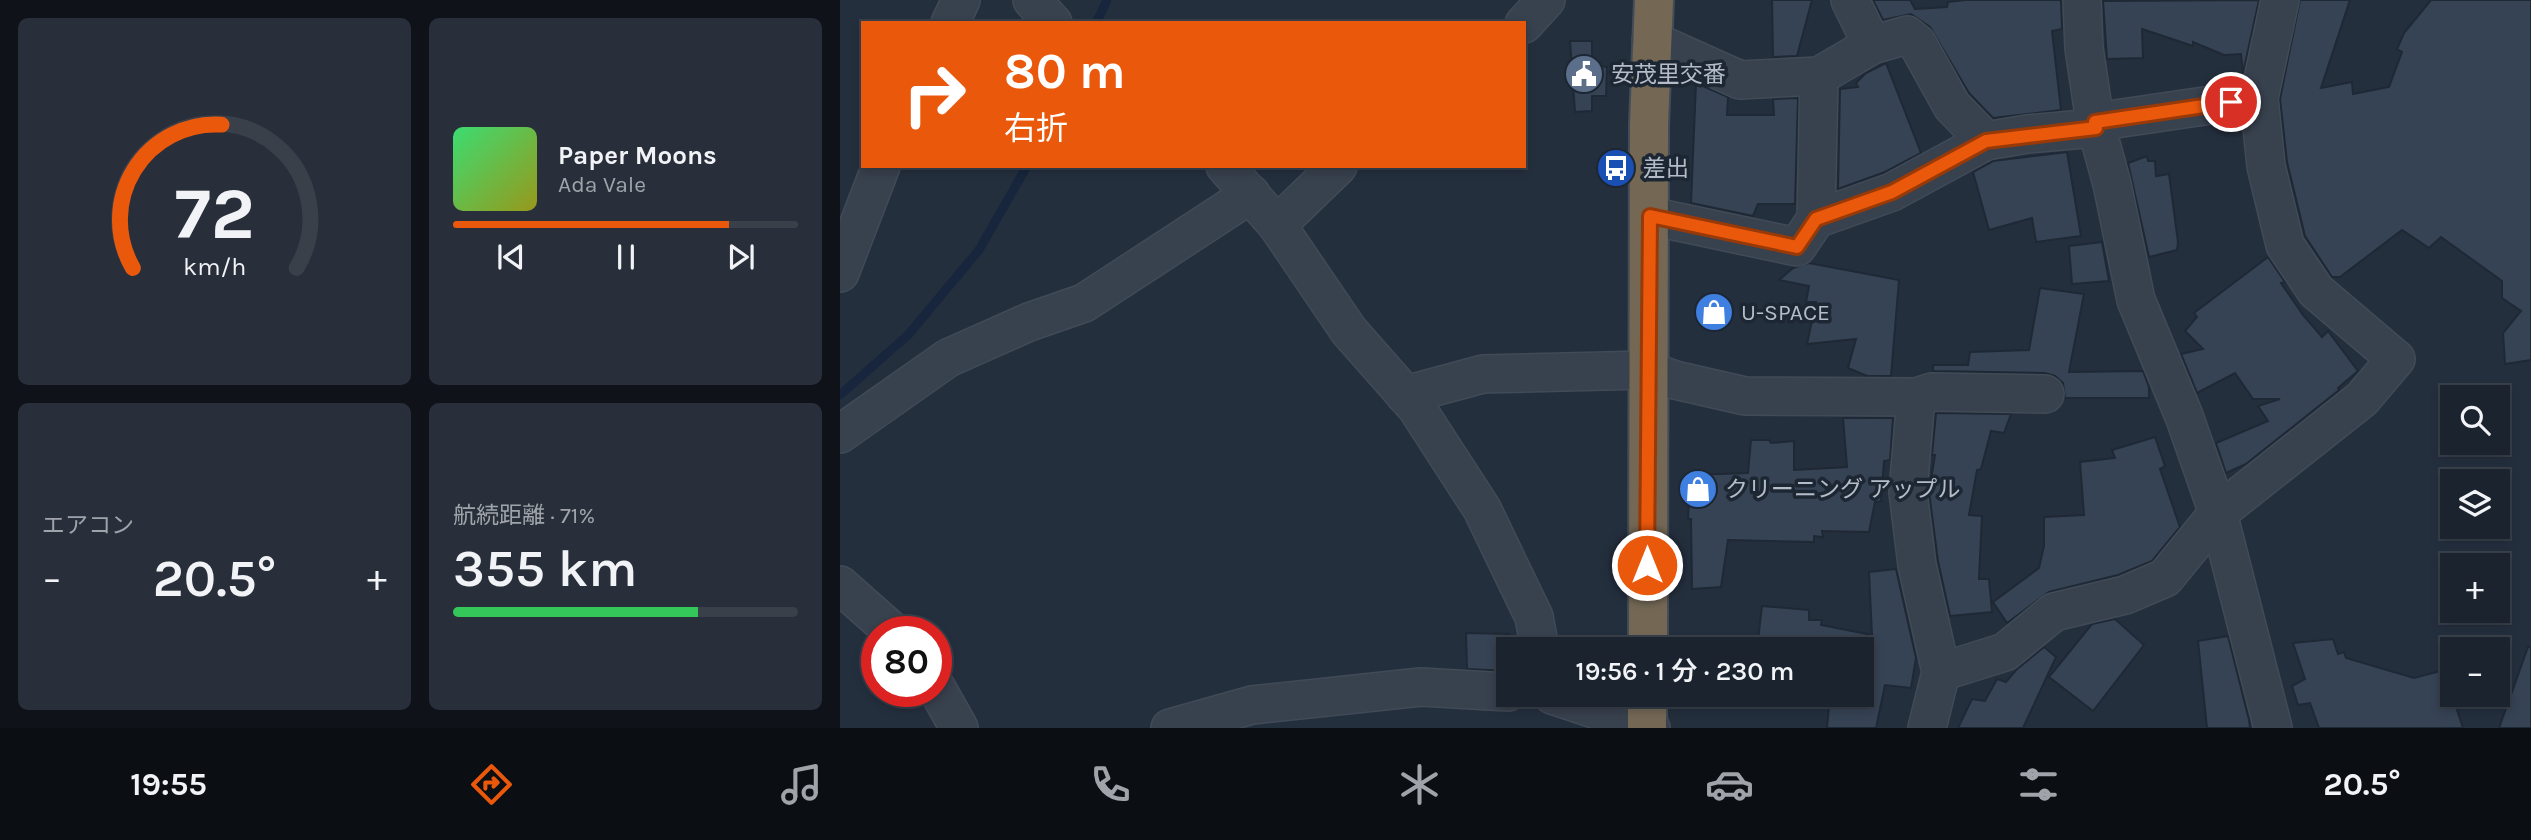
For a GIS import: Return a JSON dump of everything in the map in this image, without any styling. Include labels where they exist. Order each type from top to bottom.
[{"type":"highway","points":[[1648,637],[1646,370],[1651,40],[1654,0]]},
{"type":"street","points":[[951,21],[961,0]]},
{"type":"street","points":[[1032,0],[1052,21]]},
{"type":"street","points":[[1526,22],[1546,0]]},
{"type":"street","points":[[1850,0],[1872,45]]},
{"type":"street","points":[[2082,0],[2084,48],[2096,125],[2136,300],[2184,416],[2218,513],[2273,728]]},
{"type":"street","points":[[1941,672],[2005,652],[2054,612],[2150,587],[2165,578],[2218,513],[2362,399],[2396,359],[2316,291],[2285,245],[2266,166],[2259,97],[2280,0]]},
{"type":"street","points":[[1651,40],[1740,80],[1819,76],[1872,45],[1907,35],[1917,43],[1952,106],[1986,141]]},
{"type":"street","points":[[1650,216],[1797,247],[1816,219],[1819,76]]},
{"type":"street","points":[[1816,219],[1892,192],[1986,141],[2259,97]]},
{"type":"street","points":[[840,273],[854,202],[880,168]]},
{"type":"street","points":[[1227,168],[1277,225],[1349,331],[1405,395],[1482,509],[1534,617],[1538,637]]},
{"type":"street","points":[[1277,225],[1336,168]]},
{"type":"street","points":[[840,434],[948,358],[1029,322],[1084,303],[1251,194]]},
{"type":"street","points":[[1405,395],[1483,374],[1646,370],[1675,380],[1745,396],[1916,397],[1932,392],[2045,394]]},
{"type":"street","points":[[1916,397],[1908,492],[1917,565],[1941,672],[1927,728]]},
{"type":"street","points":[[840,585],[875,616]]},
{"type":"street","points":[[1170,728],[1252,705],[1421,687],[1496,691]]},
{"type":"street","points":[[947,707],[958,728]]},
{"type":"street","points":[[1600,707],[1648,719]]},
{"type":"building","points":[[1772,0],[1812,0],[1797,56],[1773,57]]},
{"type":"building","points":[[1873,0],[1910,0],[1915,9],[1947,7],[1948,2],[1965,0],[2061,0],[2062,29],[2052,31],[2061,110],[1993,118],[1969,93],[1930,27],[1911,14],[1883,20]]},
{"type":"building","points":[[2259,0],[2243,73],[2241,54],[2224,55],[2193,42],[2193,46],[2142,29],[2143,58],[2107,59],[2103,1]]},
{"type":"building","points":[[2300,0],[2350,0],[2321,88],[2352,82],[2353,94],[2389,87],[2402,52],[2397,49],[2404,33],[2431,0],[2531,0],[2531,360],[2505,364],[2503,333],[2521,311],[2502,298],[2502,281],[2441,237],[2429,248],[2402,230],[2340,277],[2332,277],[2305,236],[2287,162],[2280,99]]},
{"type":"building","points":[[1570,41],[1592,41],[1592,65],[1607,67],[1606,96],[1592,96],[1592,111],[1575,112]]},
{"type":"building","points":[[1886,63],[1921,153],[1885,172],[1838,189],[1840,89],[1858,87],[1856,83],[1866,73]]},
{"type":"building","points":[[1696,83],[1728,97],[1727,115],[1774,115],[1773,99],[1798,98],[1795,204],[1758,204],[1753,216],[1691,203]]},
{"type":"building","points":[[2067,152],[2081,236],[2036,242],[2032,218],[1989,230],[1973,172],[1993,161]]},
{"type":"building","points":[[2147,156],[2148,161],[2155,161],[2156,176],[2169,174],[2178,242],[2177,250],[2149,257],[2128,163]]},
{"type":"building","points":[[2102,242],[2109,281],[2072,284],[2069,246]]},
{"type":"building","points":[[2268,257],[2285,282],[2281,283],[2303,315],[2322,337],[2328,331],[2358,371],[2338,388],[2339,390],[2246,464],[2226,473],[2216,443],[2268,421],[2258,406],[2280,399],[2253,399],[2235,373],[2197,393],[2181,354],[2203,349],[2185,331],[2197,317],[2194,313]]},
{"type":"building","points":[[1809,263],[1899,280],[1891,376],[1867,376],[1848,368],[1856,339],[1807,344],[1816,302],[1806,302],[1809,286],[1779,280],[1793,268]]},
{"type":"building","points":[[2040,288],[2084,294],[2069,372],[2143,371],[2149,387],[2149,398],[2065,398],[2063,383],[2055,376],[2045,373],[1933,371],[1933,365],[1968,365],[1970,352],[2029,350]]},
{"type":"building","points":[[1936,413],[2011,414],[2004,433],[1991,431],[1981,469],[1977,470],[1969,515],[1982,516],[1979,579],[1989,579],[1992,612],[1950,616],[1938,561],[1929,492],[1935,455],[1932,455]]},
{"type":"building","points":[[1843,418],[1893,418],[1890,460],[1884,461],[1881,501],[1875,502],[1869,532],[1822,531],[1823,537],[1814,536],[1814,542],[1728,540],[1721,587],[1692,589],[1691,519],[1688,519],[1690,475],[1748,473],[1751,440],[1769,440],[1771,443],[1794,441],[1794,470],[1847,467]]},
{"type":"building","points":[[2155,437],[2165,466],[2160,469],[2180,527],[2152,561],[2118,575],[2049,592],[2007,623],[1993,602],[2039,568],[2044,546],[2044,517],[2084,515],[2080,462],[2115,458],[2112,450]]},
{"type":"building","points":[[1896,569],[1916,658],[1911,688],[1885,685],[1876,728],[1827,728],[1829,707],[1874,707],[1874,637],[1758,637],[1762,606],[1809,610],[1809,620],[1822,620],[1821,625],[1872,635],[1869,572]]},
{"type":"building","points":[[2115,619],[2144,645],[2093,711],[2049,677],[2092,624]]},
{"type":"building","points":[[1466,633],[1509,634],[1509,637],[1496,637],[1496,670],[1467,669]]},
{"type":"building","points":[[2228,636],[2250,728],[2207,728],[2198,641]]},
{"type":"building","points":[[2333,639],[2338,654],[2344,652],[2346,658],[2414,678],[2440,671],[2440,707],[2456,707],[2463,728],[2319,728],[2310,703],[2298,705],[2292,686],[2305,679],[2293,643]]},
{"type":"building","points":[[2044,647],[2056,657],[2023,728],[1958,728],[1972,699],[1985,701],[1997,679],[2006,682]]},
{"type":"building","points":[[2528,647],[2531,647],[2531,728],[2499,728],[2507,707],[2510,707],[2510,697]]},
{"type":"waterway","points":[[1097,21],[1107,0]]},
{"type":"waterway","points":[[840,395],[908,335],[979,250],[1026,168]]},
{"type":"place","name":"安茂里交番","points":[[1584,74]]},
{"type":"place","name":"差出","points":[[1616,168]]},
{"type":"place","name":"U-SPACE","points":[[1714,312]]},
{"type":"place","name":"クリーニング アップル","points":[[1698,489]]},
{"type":"route","points":[[1647,565],[1646,370],[1650,216],[1797,247],[1816,219],[1892,192],[1986,141],[2027,134],[2096,128],[2095,122],[2231,102]]}]
